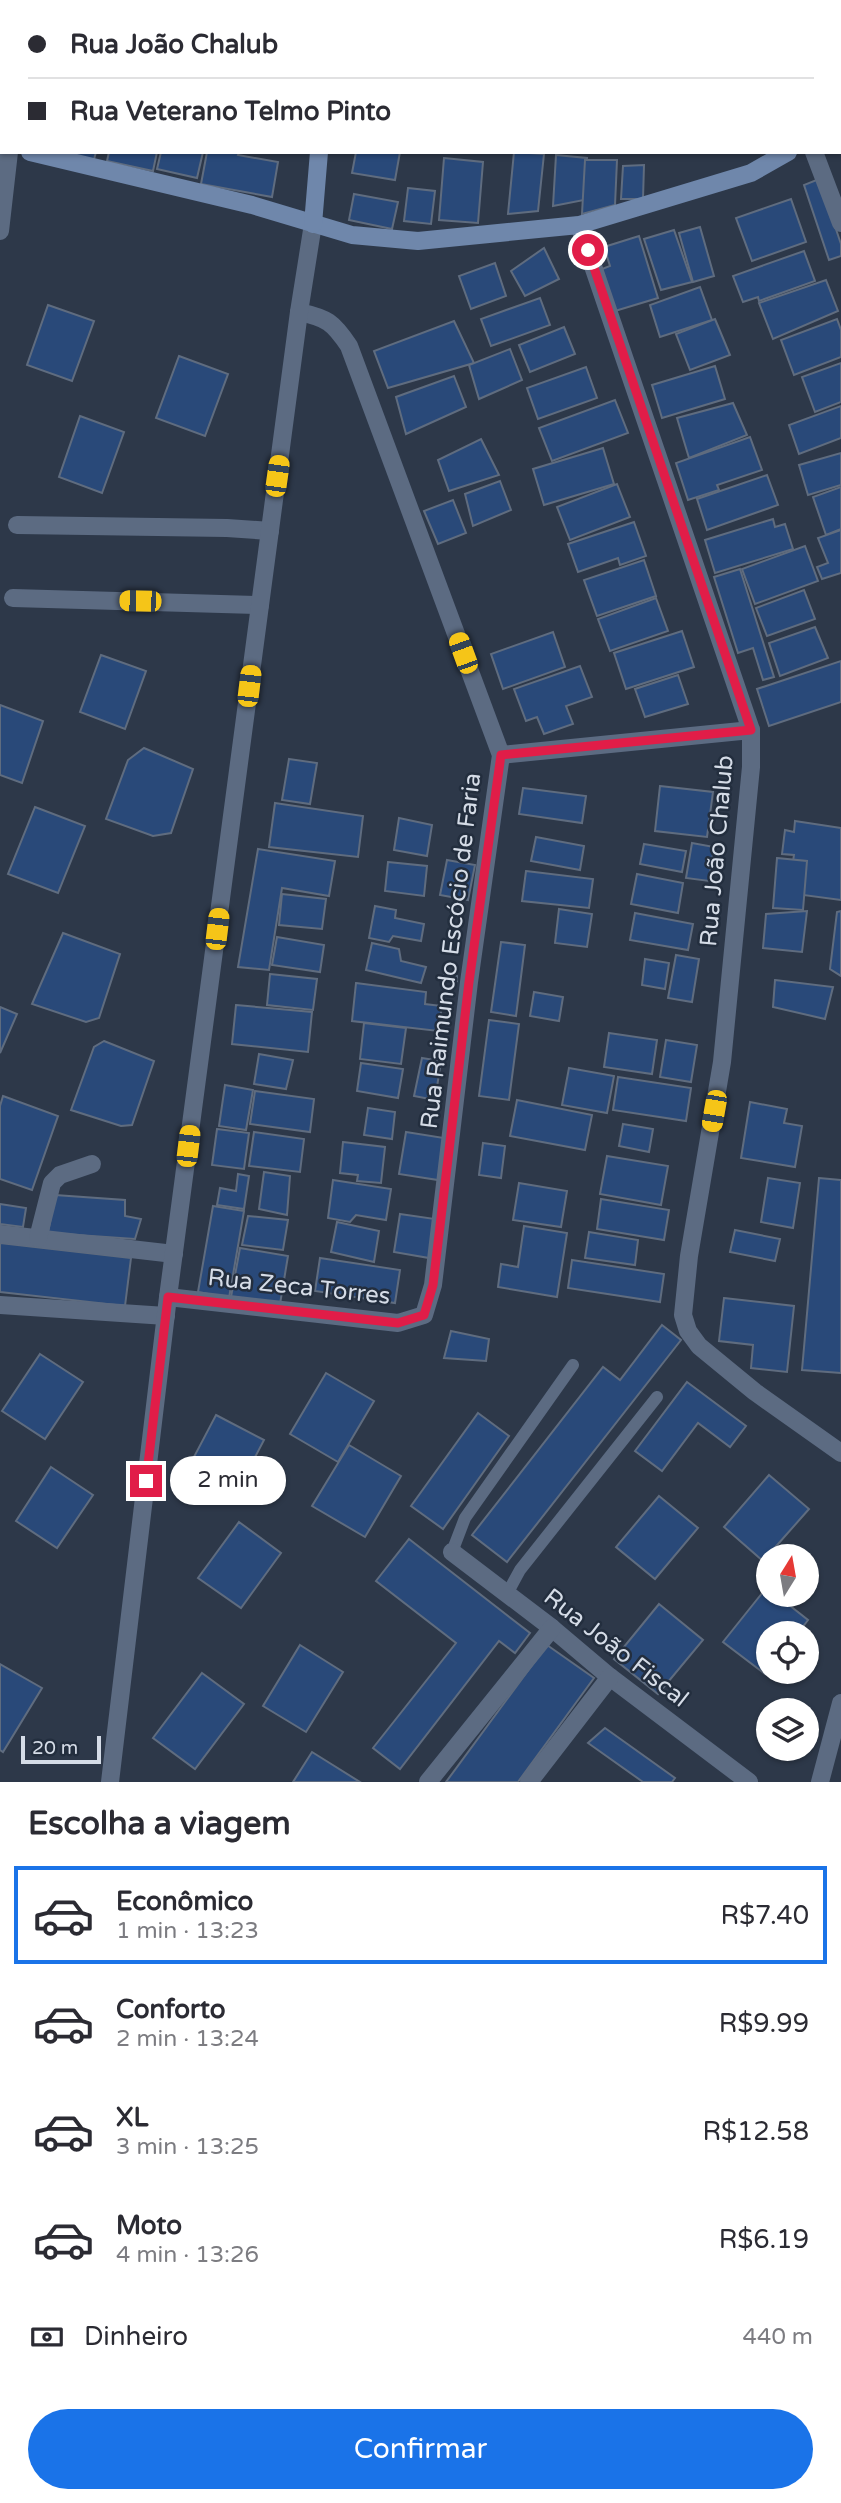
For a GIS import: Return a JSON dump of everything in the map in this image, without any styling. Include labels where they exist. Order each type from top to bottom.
[{"type":"street","points":[[0,231],[9,154]]},
{"type":"street","points":[[38,154],[251,205],[352,235],[418,241],[579,225],[751,173],[784,154]]},
{"type":"street","points":[[110,1782],[168,1297],[313,224],[319,154]]},
{"type":"street","points":[[815,154],[841,223]]},
{"type":"street","name":"Rua João Chalub","points":[[579,225],[751,730],[751,767],[722,1062],[689,1256],[683,1315],[688,1331],[699,1346],[755,1392],[841,1453]]},
{"type":"street","name":"Rua Raimundo Escócio de Faria","points":[[299,312],[319,316],[336,326],[349,346],[501,755],[469,982],[433,1285],[424,1315]]},
{"type":"street","points":[[17,525],[270,531]]},
{"type":"street","points":[[13,598],[260,605]]},
{"type":"street","points":[[501,755],[751,730]]},
{"type":"street","points":[[38,1238],[52,1183],[60,1175],[92,1164]]},
{"type":"street","points":[[0,1234],[174,1254]]},
{"type":"street","name":"Rua Zeca Torres","points":[[168,1297],[398,1323],[424,1315]]},
{"type":"street","points":[[0,1305],[166,1316]]},
{"type":"street","name":"Rua João Fiscal","points":[[453,1552],[552,1628],[610,1677],[749,1782]]},
{"type":"street","points":[[428,1782],[552,1628]]},
{"type":"street","points":[[529,1782],[610,1677]]},
{"type":"street","points":[[820,1782],[841,1703]]},
{"type":"lane","points":[[453,1552],[465,1518],[573,1365]]},
{"type":"lane","points":[[507,1594],[520,1570],[657,1397]]},
{"type":"building","points":[[58,154],[95,154],[93,163]]},
{"type":"building","points":[[109,154],[157,154],[153,171],[107,161]]},
{"type":"building","points":[[161,154],[203,154],[197,178],[157,169]]},
{"type":"building","points":[[207,154],[238,154],[278,162],[272,197],[201,184]]},
{"type":"building","points":[[356,154],[400,154],[395,180],[352,173]]},
{"type":"building","points":[[514,154],[544,154],[538,211],[508,214]]},
{"type":"building","points":[[556,155],[587,158],[584,200],[553,206]]},
{"type":"building","points":[[444,158],[483,162],[478,223],[439,220]]},
{"type":"building","points":[[585,160],[617,160],[615,205],[582,214]]},
{"type":"building","points":[[644,165],[643,199],[621,199],[623,166]]},
{"type":"building","points":[[819,179],[841,244],[841,256],[829,260],[804,185]]},
{"type":"building","points":[[408,188],[435,191],[431,224],[404,221]]},
{"type":"building","points":[[354,194],[398,202],[392,229],[349,220]]},
{"type":"building","points":[[791,199],[806,242],[752,261],[736,218]]},
{"type":"building","points":[[700,227],[714,276],[693,282],[679,233]]},
{"type":"building","points":[[674,230],[692,282],[661,290],[644,239]]},
{"type":"building","points":[[639,236],[658,298],[615,311],[602,269],[610,266],[604,247]]},
{"type":"building","points":[[544,248],[559,279],[525,296],[511,271]]},
{"type":"building","points":[[804,251],[815,281],[759,301],[758,297],[743,302],[733,276]]},
{"type":"building","points":[[495,263],[506,296],[471,309],[459,276]]},
{"type":"building","points":[[826,280],[838,311],[773,339],[759,303]]},
{"type":"building","points":[[700,287],[712,320],[660,337],[650,305]]},
{"type":"building","points":[[540,298],[550,325],[491,346],[481,319]]},
{"type":"building","points":[[48,305],[94,321],[72,381],[27,365]]},
{"type":"building","points":[[715,319],[730,355],[690,370],[676,334]]},
{"type":"building","points":[[837,319],[841,330],[841,357],[794,375],[781,340]]},
{"type":"building","points":[[454,321],[474,363],[388,388],[374,351]]},
{"type":"building","points":[[564,327],[575,354],[530,372],[519,345]]},
{"type":"building","points":[[510,349],[522,380],[479,399],[469,365]]},
{"type":"building","points":[[179,356],[228,374],[205,436],[156,418]]},
{"type":"building","points":[[841,363],[841,402],[815,412],[802,377]]},
{"type":"building","points":[[715,366],[725,399],[662,418],[652,385]]},
{"type":"building","points":[[586,367],[597,398],[538,419],[527,388]]},
{"type":"building","points":[[454,376],[466,407],[406,434],[396,397]]},
{"type":"building","points":[[615,400],[628,433],[552,461],[539,428]]},
{"type":"building","points":[[733,403],[747,435],[689,458],[677,418]]},
{"type":"building","points":[[841,406],[841,438],[799,454],[789,425]]},
{"type":"building","points":[[80,416],[124,432],[102,493],[59,477]]},
{"type":"building","points":[[750,437],[762,470],[717,485],[719,490],[688,500],[676,463]]},
{"type":"building","points":[[481,439],[499,475],[449,491],[438,460]]},
{"type":"building","points":[[603,448],[614,484],[544,505],[533,469]]},
{"type":"building","points":[[841,453],[841,485],[808,495],[799,465]]},
{"type":"building","points":[[767,475],[778,505],[707,530],[697,499]]},
{"type":"building","points":[[500,481],[511,510],[473,526],[465,494]]},
{"type":"building","points":[[617,484],[630,517],[570,540],[557,507]]},
{"type":"building","points":[[841,487],[841,529],[826,535],[813,497]]},
{"type":"building","points":[[453,500],[466,533],[438,544],[424,511]]},
{"type":"building","points":[[773,519],[775,527],[785,524],[793,549],[715,573],[705,540]]},
{"type":"building","points":[[634,522],[646,556],[620,565],[618,558],[578,572],[568,544]]},
{"type":"building","points":[[841,530],[841,573],[822,579],[817,567],[828,563],[818,538]]},
{"type":"building","points":[[805,546],[818,581],[755,604],[742,569]]},
{"type":"building","points":[[644,560],[656,596],[597,616],[584,580]]},
{"type":"building","points":[[740,569],[774,677],[763,680],[753,648],[738,653],[714,577]]},
{"type":"building","points":[[804,590],[815,619],[767,636],[756,608]]},
{"type":"building","points":[[656,598],[668,631],[610,651],[598,619]]},
{"type":"building","points":[[815,627],[828,658],[780,676],[769,643]]},
{"type":"building","points":[[682,631],[694,667],[626,689],[614,653]]},
{"type":"building","points":[[553,632],[565,667],[503,689],[491,654]]},
{"type":"building","points":[[101,655],[146,671],[125,729],[80,712]]},
{"type":"building","points":[[841,661],[841,702],[769,726],[757,689]]},
{"type":"building","points":[[580,666],[592,697],[566,706],[573,724],[544,734],[537,717],[526,721],[514,689]]},
{"type":"building","points":[[678,675],[688,704],[645,717],[635,689]]},
{"type":"building","points":[[0,705],[43,721],[22,783],[0,775]]},
{"type":"building","points":[[144,748],[193,769],[171,833],[153,836],[106,819],[128,760]]},
{"type":"building","points":[[289,759],[317,763],[310,804],[282,800]]},
{"type":"building","points":[[660,786],[713,792],[707,837],[655,831]]},
{"type":"building","points":[[523,788],[586,796],[582,823],[519,814]]},
{"type":"building","points":[[275,803],[363,816],[358,857],[269,847]]},
{"type":"building","points":[[35,807],[85,826],[58,893],[8,874]]},
{"type":"building","points":[[399,818],[432,825],[427,856],[394,850]]},
{"type":"building","points":[[795,821],[841,828],[841,900],[788,893],[794,855],[782,854],[785,830],[794,832]]},
{"type":"building","points":[[536,837],[584,846],[580,870],[531,861]]},
{"type":"building","points":[[692,843],[714,847],[709,881],[686,878]]},
{"type":"building","points":[[644,844],[686,851],[682,872],[640,864]]},
{"type":"building","points":[[258,849],[335,861],[329,896],[282,888],[269,970],[238,967]]},
{"type":"building","points":[[777,858],[807,861],[803,910],[773,908]]},
{"type":"building","points":[[447,860],[475,865],[468,900],[440,895]]},
{"type":"building","points":[[388,862],[427,866],[424,896],[385,891]]},
{"type":"building","points":[[526,871],[593,879],[589,908],[522,901]]},
{"type":"building","points":[[637,874],[683,883],[678,913],[631,904]]},
{"type":"building","points":[[282,894],[326,899],[322,929],[279,925]]},
{"type":"building","points":[[375,906],[396,910],[395,918],[424,924],[421,941],[393,936],[389,942],[369,938]]},
{"type":"building","points":[[559,909],[592,914],[587,947],[555,943]]},
{"type":"building","points":[[807,911],[802,952],[763,948],[766,914]]},
{"type":"building","points":[[841,911],[841,976],[830,969],[837,912]]},
{"type":"building","points":[[635,913],[693,924],[688,950],[630,940]]},
{"type":"building","points":[[63,933],[120,954],[99,1018],[86,1022],[32,1004]]},
{"type":"building","points":[[277,937],[324,945],[320,972],[272,965]]},
{"type":"building","points":[[501,942],[525,945],[516,1016],[491,1012]]},
{"type":"building","points":[[372,943],[399,949],[401,961],[426,967],[421,983],[366,970]]},
{"type":"building","points":[[676,955],[699,959],[692,1002],[668,998]]},
{"type":"building","points":[[645,959],[669,963],[665,989],[642,985]]},
{"type":"building","points":[[270,974],[317,979],[313,1010],[267,1005]]},
{"type":"building","points":[[444,974],[457,976],[457,981],[444,979]]},
{"type":"building","points":[[775,980],[833,987],[825,1019],[773,1007]]},
{"type":"building","points":[[356,983],[426,992],[425,1004],[442,1006],[438,1031],[352,1021]]},
{"type":"building","points":[[534,992],[563,997],[559,1021],[530,1016]]},
{"type":"building","points":[[236,1005],[312,1012],[308,1052],[232,1044]]},
{"type":"building","points":[[0,1007],[17,1014],[0,1053]]},
{"type":"building","points":[[489,1020],[519,1024],[509,1100],[479,1096]]},
{"type":"building","points":[[364,1023],[406,1028],[401,1064],[360,1059]]},
{"type":"building","points":[[609,1033],[657,1040],[652,1074],[604,1067]]},
{"type":"building","points":[[666,1040],[697,1045],[691,1082],[660,1077]]},
{"type":"building","points":[[104,1041],[154,1061],[132,1125],[121,1126],[71,1110],[94,1047]]},
{"type":"building","points":[[259,1054],[293,1060],[286,1089],[254,1084]]},
{"type":"building","points":[[422,1058],[441,1061],[435,1100],[414,1096]]},
{"type":"building","points":[[361,1063],[403,1069],[398,1098],[357,1091]]},
{"type":"building","points":[[569,1068],[614,1076],[607,1113],[562,1105]]},
{"type":"building","points":[[618,1077],[691,1088],[686,1121],[613,1110]]},
{"type":"building","points":[[225,1085],[253,1090],[246,1130],[219,1126]]},
{"type":"building","points":[[255,1091],[314,1099],[310,1132],[250,1124]]},
{"type":"building","points":[[3,1096],[58,1116],[32,1190],[0,1179],[0,1106]]},
{"type":"building","points":[[517,1100],[592,1115],[585,1150],[510,1136]]},
{"type":"building","points":[[750,1102],[787,1109],[784,1123],[802,1126],[795,1167],[741,1158]]},
{"type":"building","points":[[368,1108],[395,1112],[392,1139],[364,1135]]},
{"type":"building","points":[[623,1124],[653,1129],[649,1152],[619,1146]]},
{"type":"building","points":[[217,1129],[249,1133],[244,1169],[212,1165]]},
{"type":"building","points":[[254,1132],[304,1139],[300,1172],[249,1166]]},
{"type":"building","points":[[406,1132],[444,1138],[438,1180],[399,1174]]},
{"type":"building","points":[[343,1142],[385,1147],[381,1183],[357,1181],[358,1175],[340,1173]]},
{"type":"building","points":[[483,1143],[505,1146],[501,1178],[479,1175]]},
{"type":"building","points":[[607,1156],[668,1166],[661,1205],[600,1194]]},
{"type":"building","points":[[264,1172],[290,1176],[287,1215],[259,1209]]},
{"type":"building","points":[[238,1174],[249,1176],[244,1209],[217,1205],[220,1188],[236,1191]]},
{"type":"building","points":[[768,1178],[800,1183],[793,1228],[761,1222]]},
{"type":"building","points":[[819,1178],[841,1180],[841,1373],[802,1370]]},
{"type":"building","points":[[333,1180],[391,1189],[386,1220],[356,1215],[350,1222],[328,1218]]},
{"type":"building","points":[[519,1183],[567,1191],[561,1227],[513,1220]]},
{"type":"building","points":[[55,1195],[125,1200],[125,1216],[141,1219],[135,1239],[48,1233]]},
{"type":"building","points":[[601,1199],[669,1210],[664,1240],[597,1229]]},
{"type":"building","points":[[0,1204],[26,1208],[23,1227],[0,1224]]},
{"type":"building","points":[[213,1206],[244,1211],[229,1298],[198,1292]]},
{"type":"building","points":[[400,1214],[435,1219],[429,1258],[394,1252]]},
{"type":"building","points":[[248,1216],[288,1220],[283,1250],[242,1245]]},
{"type":"building","points":[[337,1222],[379,1231],[374,1262],[331,1252]]},
{"type":"building","points":[[524,1226],[567,1233],[557,1297],[498,1287],[501,1264],[518,1267]]},
{"type":"building","points":[[735,1230],[780,1239],[775,1261],[730,1252]]},
{"type":"building","points":[[589,1232],[638,1240],[635,1265],[585,1258]]},
{"type":"building","points":[[0,1243],[131,1258],[125,1306],[0,1292]]},
{"type":"building","points":[[240,1248],[288,1256],[280,1304],[231,1297]]},
{"type":"building","points":[[320,1258],[400,1270],[395,1303],[315,1291]]},
{"type":"building","points":[[572,1260],[664,1274],[660,1302],[568,1288]]},
{"type":"building","points":[[724,1298],[794,1306],[787,1372],[751,1368],[753,1345],[719,1341]]},
{"type":"building","points":[[662,1325],[681,1340],[507,1562],[472,1535],[603,1367],[620,1380]]},
{"type":"building","points":[[451,1331],[489,1339],[486,1361],[444,1358]]},
{"type":"building","points":[[40,1354],[83,1382],[45,1439],[2,1411]]},
{"type":"building","points":[[326,1373],[374,1401],[338,1462],[290,1434]]},
{"type":"building","points":[[687,1382],[746,1426],[730,1447],[698,1423],[662,1471],[635,1451]]},
{"type":"building","points":[[478,1413],[509,1436],[443,1529],[411,1506]]},
{"type":"building","points":[[216,1415],[264,1440],[233,1499],[185,1474]]},
{"type":"building","points":[[349,1445],[401,1476],[365,1537],[312,1506]]},
{"type":"building","points":[[51,1467],[93,1495],[57,1548],[16,1521]]},
{"type":"building","points":[[769,1475],[809,1509],[778,1544],[756,1544],[756,1555],[724,1527]]},
{"type":"building","points":[[659,1496],[698,1528],[655,1579],[616,1547]]},
{"type":"building","points":[[239,1522],[281,1553],[241,1608],[198,1578]]},
{"type":"building","points":[[409,1539],[530,1633],[515,1653],[499,1641],[400,1769],[373,1748],[456,1643],[376,1581]]},
{"type":"building","points":[[756,1601],[756,1607],[792,1607],[808,1620],[756,1621],[756,1667],[723,1642]]},
{"type":"building","points":[[659,1604],[703,1640],[658,1694],[614,1659]]},
{"type":"building","points":[[300,1645],[343,1672],[306,1732],[263,1706]]},
{"type":"building","points":[[547,1645],[594,1678],[518,1782],[446,1782]]},
{"type":"building","points":[[0,1664],[42,1688],[3,1752],[0,1750]]},
{"type":"building","points":[[202,1673],[244,1704],[195,1769],[153,1738]]},
{"type":"building","points":[[605,1728],[675,1778],[672,1782],[643,1782],[588,1743]]},
{"type":"building","points":[[312,1752],[360,1782],[293,1782]]},
{"type":"route","points":[[146,1481],[168,1297],[398,1323],[424,1315],[433,1285],[469,982],[501,755],[751,730],[588,250]]}]
